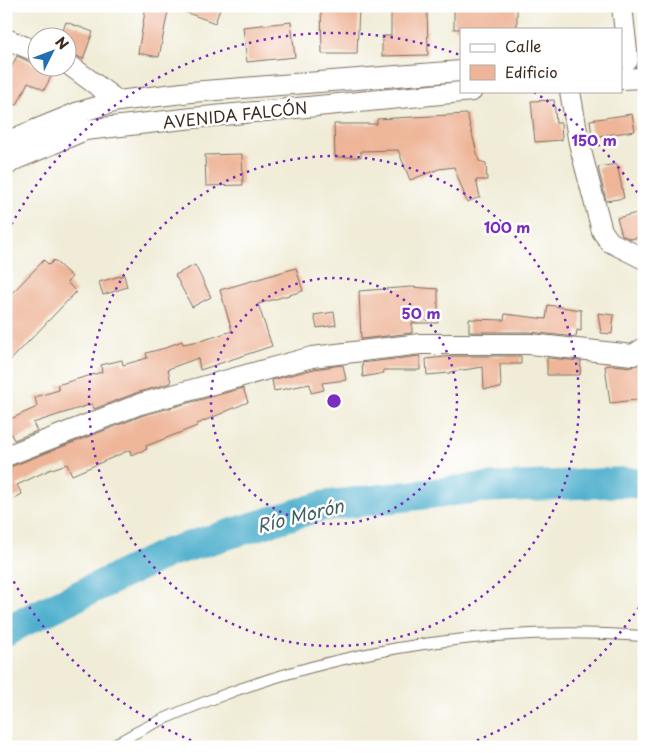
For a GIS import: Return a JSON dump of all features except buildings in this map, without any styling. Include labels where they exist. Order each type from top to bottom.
[{"type":"street","points":[[622,6],[631,60]]},
{"type":"street","points":[[6,39],[28,48]]},
{"type":"street","points":[[78,71],[118,101]]},
{"type":"street","name":"AVENIDA FALCÓN","points":[[6,142],[79,112],[118,101],[191,92],[460,71]]},
{"type":"street","points":[[622,79],[644,78]]},
{"type":"street","name":"AVENIDA FALCÓN","points":[[6,166],[14,160],[86,130],[462,92]]},
{"type":"street","points":[[570,92],[579,143],[602,232],[610,242],[644,259]]},
{"type":"street","points":[[6,456],[140,404],[312,357],[420,344],[530,344],[633,354],[644,348]]},
{"type":"lane","points":[[111,747],[154,724],[227,693],[306,668],[349,658],[435,643],[527,635],[575,633],[644,636]]},
{"type":"waterway","name":"Río Morón","points":[[6,632],[167,553],[322,506],[479,488],[628,482],[644,485]]}]
